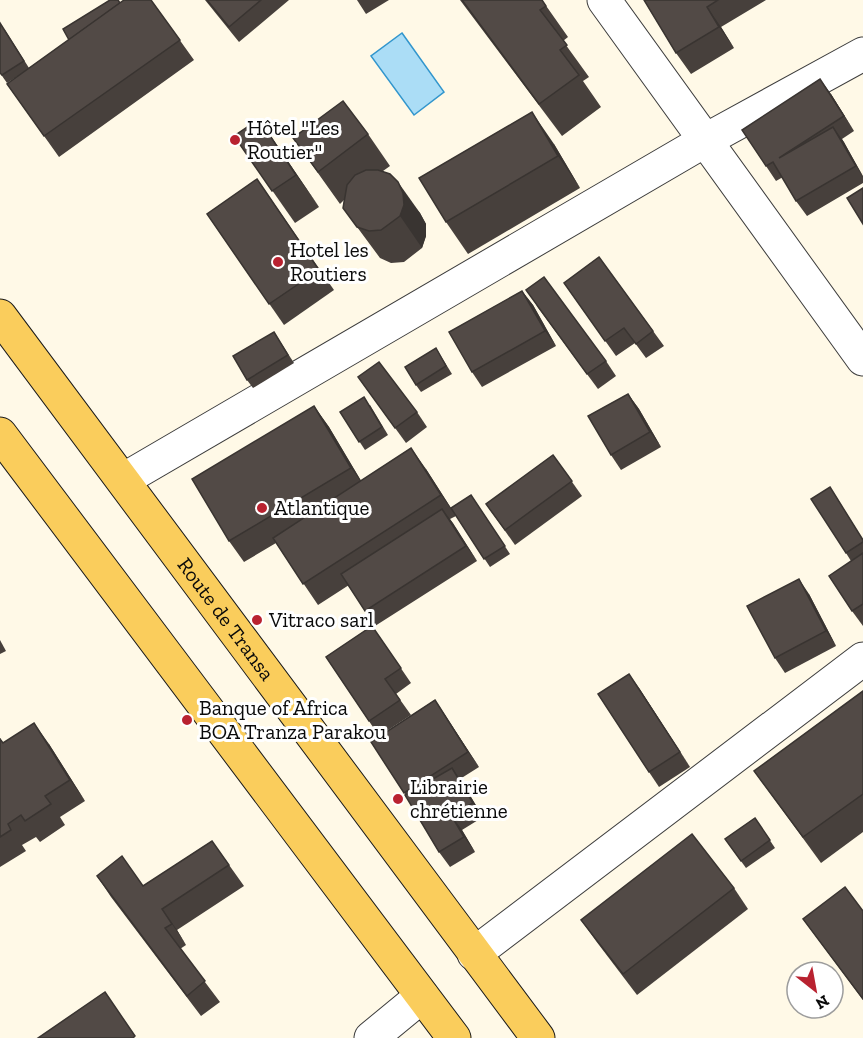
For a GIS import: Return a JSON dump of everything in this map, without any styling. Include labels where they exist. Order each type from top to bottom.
[{"type":"main road","name":"Route de Transa","points":[[0,316],[538,1038]]},
{"type":"main road","points":[[0,434],[454,1038]]},
{"type":"street","points":[[604,0],[863,359]]},
{"type":"street","points":[[123,480],[706,140],[863,54]]},
{"type":"street","points":[[474,954],[863,659]]},
{"type":"street","points":[[371,1038],[422,996]]},
{"type":"water","points":[[402,33],[444,92],[414,115],[371,56]]},
{"type":"building","points":[[110,0],[118,0],[120,3],[69,40],[63,29]]},
{"type":"building","points":[[124,0],[151,0],[180,40],[44,136],[7,84]]},
{"type":"building","points":[[207,0],[261,0],[229,27]]},
{"type":"building","points":[[462,0],[542,0],[546,6],[540,10],[567,45],[560,50],[579,75],[539,104]]},
{"type":"building","points":[[644,0],[718,0],[707,7],[719,27],[676,53]]},
{"type":"building","points":[[0,23],[24,61],[2,75],[0,73]]},
{"type":"building","points":[[820,79],[844,116],[779,158],[833,127],[856,166],[796,201],[773,162],[766,166],[742,130]]},
{"type":"building","points":[[343,101],[368,134],[318,172],[293,138]]},
{"type":"building","points":[[532,112],[558,156],[446,222],[419,178]]},
{"type":"building","points":[[259,119],[296,175],[272,191],[234,136]]},
{"type":"building","points":[[366,170],[378,170],[390,174],[398,182],[403,193],[404,205],[400,216],[381,230],[369,231],[357,227],[343,208],[347,185],[355,175]]},
{"type":"building","name":"Hotel les Routiers","points":[[257,179],[319,270],[269,304],[207,214]]},
{"type":"building","points":[[863,188],[863,224],[847,198]]},
{"type":"building","points":[[599,257],[653,331],[636,344],[624,328],[605,341],[564,283]]},
{"type":"building","points":[[544,277],[606,361],[587,374],[526,290]]},
{"type":"building","points":[[522,291],[545,331],[472,372],[449,332]]},
{"type":"building","points":[[274,332],[288,355],[247,380],[233,356]]},
{"type":"building","points":[[436,348],[446,366],[416,385],[405,367]]},
{"type":"building","points":[[379,362],[417,412],[395,428],[358,377]]},
{"type":"building","points":[[628,394],[650,432],[611,455],[588,416]]},
{"type":"building","points":[[364,397],[382,427],[359,442],[340,412]]},
{"type":"building","points":[[314,406],[351,468],[229,541],[192,479]]},
{"type":"building","points":[[411,448],[441,495],[303,584],[273,538]]},
{"type":"building","points":[[553,455],[572,481],[505,530],[486,504]]},
{"type":"building","points":[[830,487],[863,540],[846,553],[811,499]]},
{"type":"building","points":[[471,495],[505,546],[484,559],[451,508]]},
{"type":"building","points":[[442,509],[466,546],[365,611],[341,574]]},
{"type":"building","points":[[863,553],[863,604],[852,611],[829,576]]},
{"type":"building","points":[[799,579],[826,631],[775,658],[747,606]]},
{"type":"building","points":[[372,626],[401,668],[385,679],[400,700],[369,721],[326,657]]},
{"type":"building","points":[[629,674],[680,752],[649,772],[598,694]]},
{"type":"building","points":[[863,691],[863,794],[803,837],[754,771]]},
{"type":"building","points":[[435,700],[468,752],[404,793],[371,742]]},
{"type":"building","points":[[34,723],[70,780],[45,796],[51,804],[25,821],[21,815],[8,824],[11,830],[0,837],[0,739],[3,743]]},
{"type":"building","points":[[452,768],[473,803],[451,815],[464,837],[439,852],[405,795]]},
{"type":"building","points":[[755,818],[770,840],[741,861],[725,839]]},
{"type":"building","points":[[692,834],[734,888],[623,974],[581,920]]},
{"type":"building","points":[[212,841],[229,865],[162,909],[172,924],[165,928],[205,981],[187,996],[97,876],[122,856],[143,886]]},
{"type":"building","points":[[845,887],[863,911],[863,999],[845,975],[845,960],[834,960],[803,919]]},
{"type":"building","points":[[105,992],[135,1036],[133,1038],[38,1038]]},
{"type":"place","name":"Hôtel \"Les Routier\"","points":[[235,140]]},
{"type":"place","name":"Hotel les Routiers","points":[[278,262]]},
{"type":"place","name":"Atlantique","points":[[262,508]]},
{"type":"place","name":"Vitraco sarl","points":[[257,620]]},
{"type":"place","name":"Banque of Africa BOA Tranza Parakou","points":[[187,720]]},
{"type":"place","name":"Librairie chrétienne","points":[[398,799]]}]
